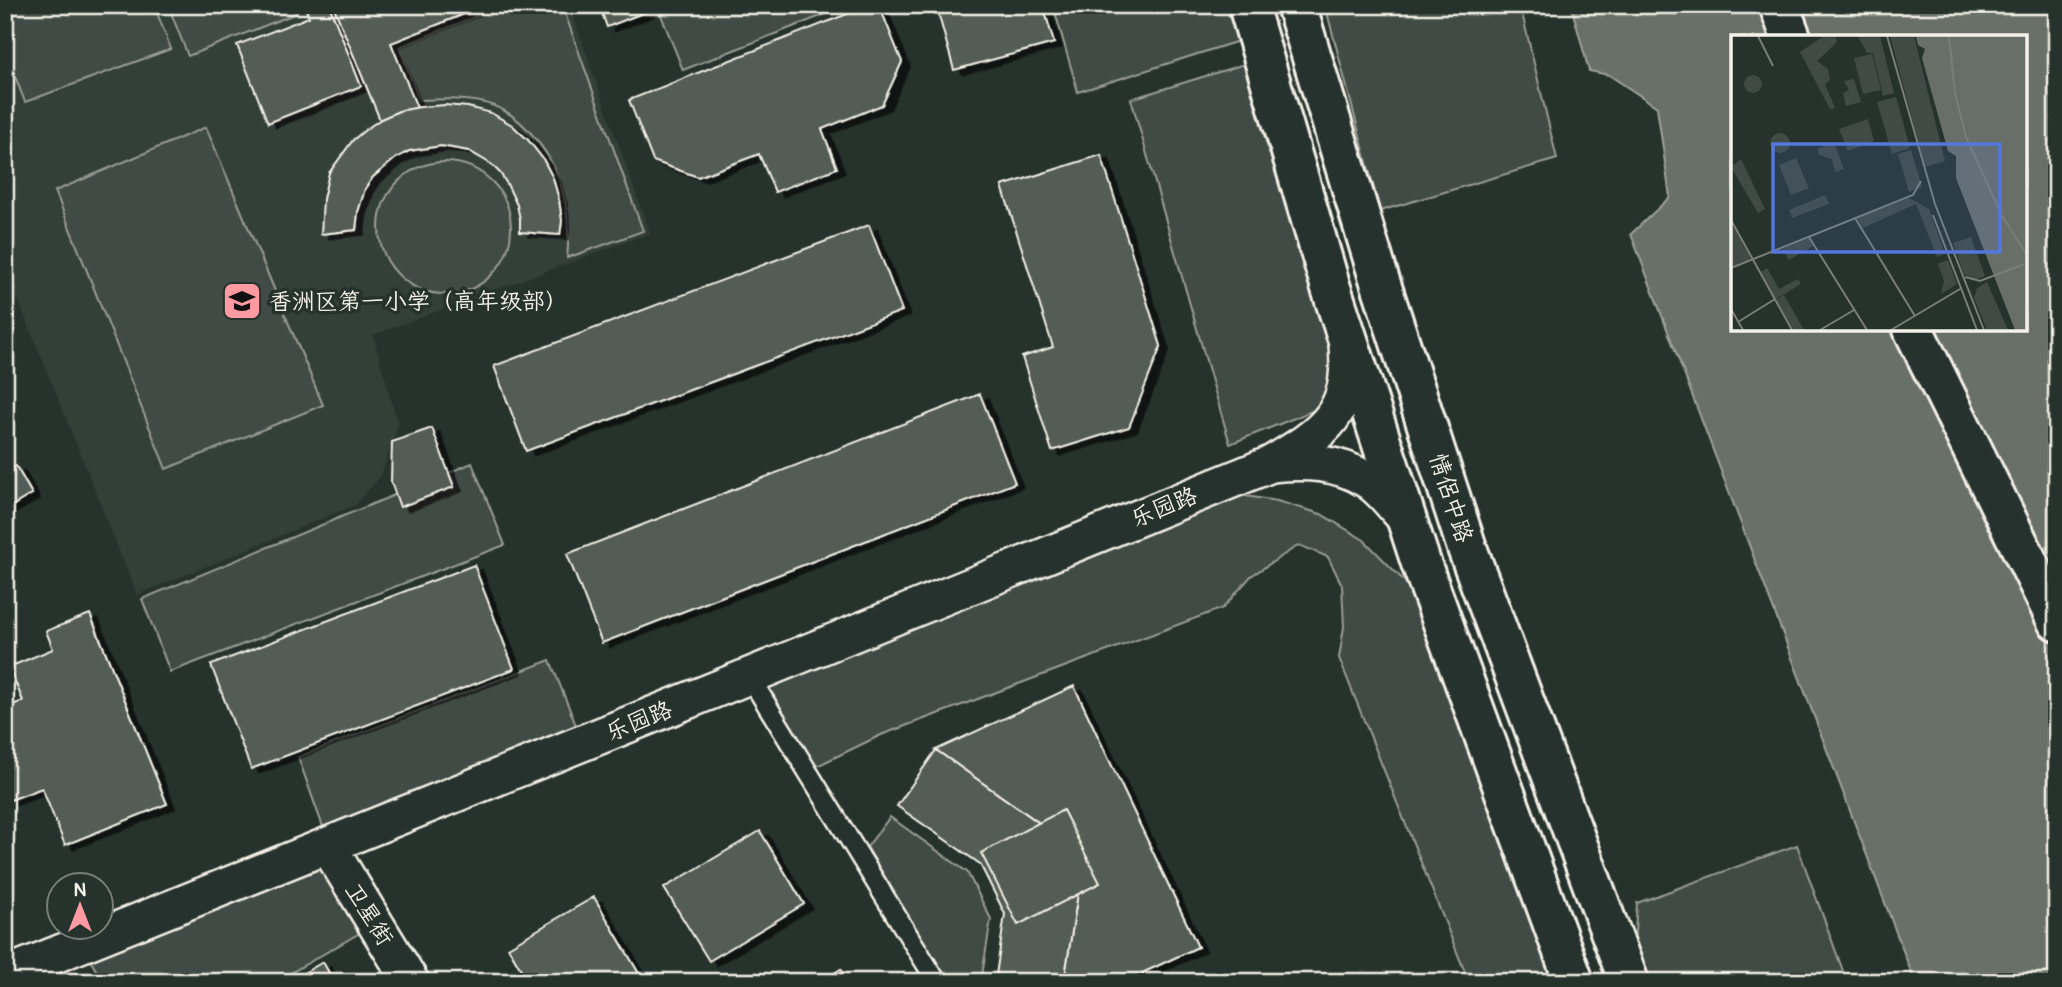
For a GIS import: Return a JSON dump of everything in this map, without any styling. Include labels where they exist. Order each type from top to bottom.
[{"type":"main road","points":[[1248,5],[1331,288],[1406,519],[1574,982]]},
{"type":"main road","name":"情侶中路","points":[[1296,5],[1374,262],[1467,548],[1629,982]]},
{"type":"main road","points":[[1779,5],[1790,35]]},
{"type":"main road","points":[[1914,331],[2057,621]]},
{"type":"street","points":[[1271,464],[1321,432],[1334,417],[1348,378],[1347,337]]},
{"type":"street","points":[[1271,464],[1329,464],[1349,470],[1369,481],[1406,519]]},
{"type":"street","name":"乐园路","points":[[5,975],[1271,464]]},
{"type":"street","name":"卫星街","points":[[328,846],[411,982]]},
{"type":"lane","points":[[749,676],[937,982]]},
{"type":"shaded area","name":"香洲区第一小学（高年级部）","points":[[5,5],[569,5],[650,233],[373,335],[398,425],[381,476],[355,505],[137,595],[5,267]]},
{"type":"shaded area","points":[[5,5],[154,5],[171,49],[25,102],[5,50]]},
{"type":"shaded area","points":[[168,5],[294,5],[297,13],[188,56]]},
{"type":"shaded area","points":[[504,5],[562,5],[643,231],[567,258],[568,223],[562,190],[550,160],[530,132],[510,114],[485,103],[444,99],[419,100],[399,47]]},
{"type":"shaded area","points":[[657,5],[849,5],[683,70]]},
{"type":"shaded area","points":[[1053,5],[1238,5],[1248,38],[1078,92]]},
{"type":"shaded area","points":[[1325,5],[1520,5],[1557,159],[1380,211]]},
{"type":"shaded area","points":[[1571,5],[2057,5],[2057,982],[1915,982],[1631,234],[1670,197],[1657,107],[1609,75],[1589,71]]},
{"type":"shaded area","points":[[1251,62],[1354,394],[1230,444],[1131,99]]},
{"type":"shaded area","points":[[206,127],[323,405],[166,469],[55,191]]},
{"type":"shaded area","points":[[445,162],[470,167],[492,181],[506,203],[511,228],[506,253],[492,275],[470,289],[445,294],[420,289],[398,275],[384,253],[379,228],[384,203],[398,181],[420,167]]},
{"type":"shaded area","points":[[472,463],[505,545],[170,672],[142,599]]},
{"type":"shaded area","points":[[1233,494],[1277,501],[1321,514],[1364,540],[1419,596],[1554,982],[1469,982],[1339,658],[1344,627],[1342,585],[1328,557],[1299,545],[1251,576],[1223,608],[881,735],[815,767],[764,679]]},
{"type":"shaded area","points":[[550,660],[581,738],[327,838],[298,757]]},
{"type":"shaded area","points":[[890,817],[967,872],[991,919],[981,982],[947,982],[867,847]]},
{"type":"shaded area","points":[[1797,845],[1847,982],[1649,982],[1634,945],[1637,903]]},
{"type":"shaded area","points":[[324,857],[365,930],[275,982],[103,982],[86,953]]},
{"type":"building","points":[[304,5],[329,5],[361,86],[268,123],[237,45],[309,17]]},
{"type":"building","points":[[333,5],[487,5],[391,43],[417,108],[399,111],[380,120]]},
{"type":"building","points":[[599,5],[646,5],[648,11],[607,27]]},
{"type":"building","points":[[870,5],[879,5],[902,62],[882,105],[822,129],[837,168],[775,192],[759,154],[698,177],[653,161],[629,100]]},
{"type":"building","points":[[936,5],[1043,5],[1054,43],[954,70]]},
{"type":"building","points":[[445,105],[491,113],[512,125],[528,140],[553,178],[562,221],[560,235],[520,232],[517,205],[500,173],[491,164],[469,151],[441,146],[409,151],[373,177],[365,189],[356,230],[321,234],[323,199],[329,173],[353,140],[381,119],[399,111]]},
{"type":"building","points":[[1101,155],[1161,346],[1129,427],[1052,451],[1022,357],[1053,347],[1002,186]]},
{"type":"building","points":[[869,225],[902,311],[526,451],[494,366]]},
{"type":"building","points":[[980,394],[1015,483],[602,643],[567,554]]},
{"type":"building","points":[[432,428],[454,487],[400,507],[391,482],[392,442]]},
{"type":"building","points":[[16,466],[32,494],[5,510],[5,472]]},
{"type":"building","points":[[474,565],[514,669],[251,769],[211,665]]},
{"type":"building","points":[[90,614],[167,804],[65,845],[42,788],[5,802],[5,708],[23,701],[9,667],[53,649],[46,631]]},
{"type":"building","points":[[1074,686],[1198,947],[1123,982],[1064,982],[1078,893],[1042,825],[936,750]]},
{"type":"building","points":[[936,750],[1042,825],[1078,893],[1064,982],[995,982],[1005,914],[980,864],[897,806]]},
{"type":"building","points":[[1063,810],[1100,883],[1018,925],[981,853]]},
{"type":"building","points":[[760,831],[804,904],[709,961],[664,888]]},
{"type":"building","points":[[594,897],[644,982],[524,982],[527,980],[508,947]]},
{"type":"building","points":[[323,962],[334,982],[288,982]]},
{"type":"building","points":[[841,969],[849,982],[820,982]]},
{"type":"place","name":"香洲区第一小学（高年级部）","points":[[242,301]]}]
